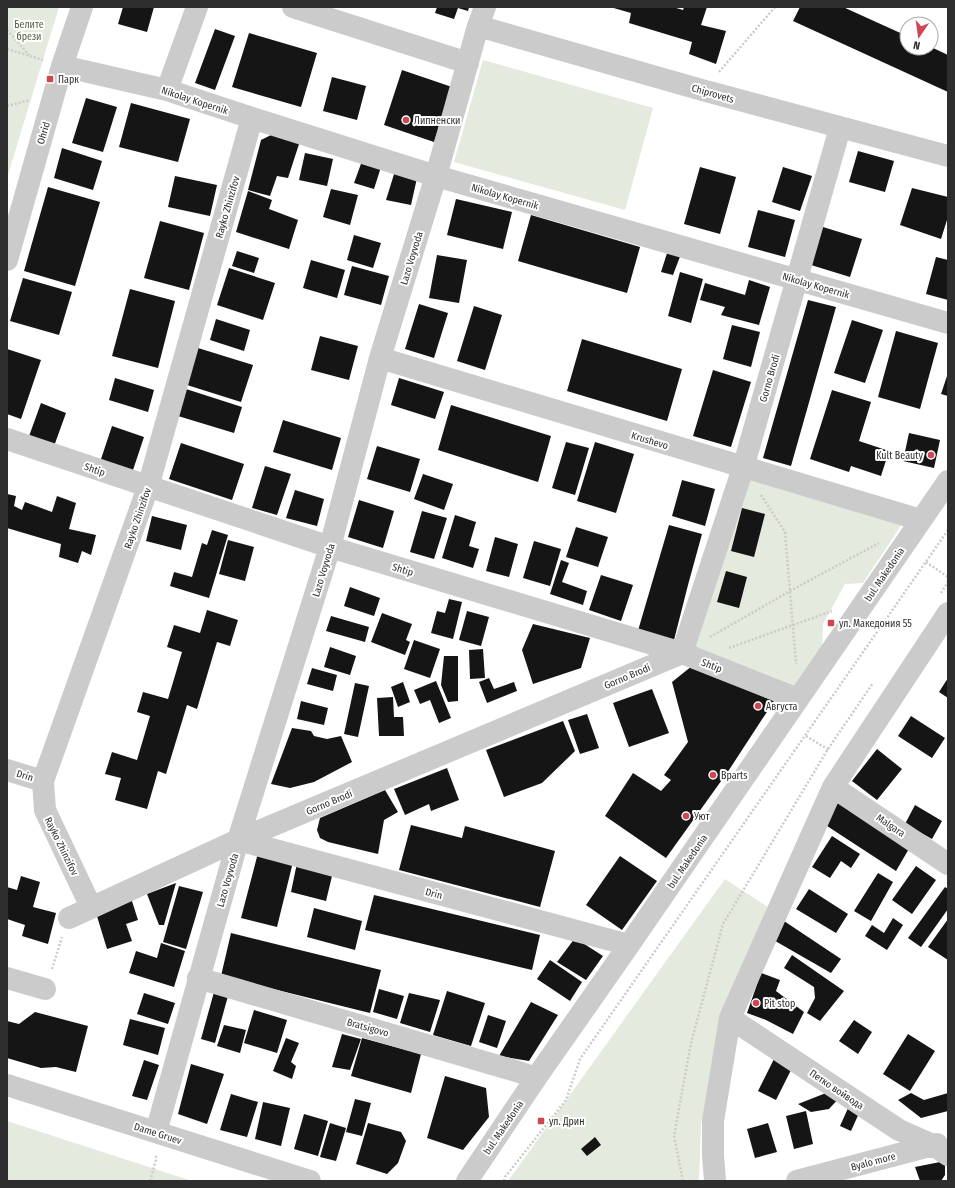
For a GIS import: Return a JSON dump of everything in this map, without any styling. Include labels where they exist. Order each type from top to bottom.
[{"type":"street","name":"Ohrid","points":[[7,260],[12,219],[82,7]]},
{"type":"street","points":[[167,90],[197,7]]},
{"type":"street","points":[[292,7],[468,63]]},
{"type":"street","name":"Lazo Voyvoda","points":[[156,1132],[198,978],[238,840],[330,547],[380,358],[436,176],[482,16]]},
{"type":"street","name":"Chiprovets","points":[[482,16],[702,90],[948,156]]},
{"type":"street","name":"Nikolay Kopernik","points":[[62,66],[167,90],[436,176],[948,322]]},
{"type":"street","name":"Rayko Zhinzifov","points":[[91,907],[45,810],[43,781],[148,487],[252,118]]},
{"type":"street","name":"Gorno Brodi","points":[[69,918],[238,840],[690,656],[840,128]]},
{"type":"street","name":"Krushevo","points":[[380,358],[743,468],[921,520]]},
{"type":"street","name":"Shtip","points":[[7,439],[330,547],[690,656],[798,699]]},
{"type":"street","name":"bul. Makedonia","points":[[467,1181],[536,1078],[948,481]]},
{"type":"street","points":[[715,1181],[712,1154],[713,1120],[730,1018],[833,787],[946,620]]},
{"type":"street","name":"Drin","points":[[7,770],[43,781]]},
{"type":"street","name":"Malgara","points":[[833,787],[948,864]]},
{"type":"street","name":"Drin","points":[[238,840],[629,945]]},
{"type":"street","points":[[7,978],[45,989]]},
{"type":"street","name":"Bratsigovo","points":[[198,978],[536,1078]]},
{"type":"street","name":"Петко войвода","points":[[730,1018],[899,1130],[943,1147]]},
{"type":"street","name":"Dame Gruev","points":[[7,1085],[310,1181]]},
{"type":"street","name":"Byalo more","points":[[797,1181],[943,1147]]},
{"type":"path","points":[[702,90],[775,7]]},
{"type":"path","points":[[7,30],[30,56]]},
{"type":"path","points":[[7,49],[62,66]]},
{"type":"path","points":[[743,468],[785,532],[798,699]]},
{"type":"path","points":[[504,1181],[505,1177],[566,1100],[580,1059],[948,530]]},
{"type":"path","points":[[690,656],[790,591],[880,543]]},
{"type":"path","points":[[926,562],[948,577]]},
{"type":"path","points":[[690,656],[793,625],[867,599]]},
{"type":"path","points":[[806,736],[850,762]]},
{"type":"path","points":[[45,989],[69,918]]},
{"type":"path","points":[[150,1181],[156,1160],[156,1132]]},
{"type":"green space","name":"Белите брези","points":[[7,7],[59,7],[7,178]]},
{"type":"green space","points":[[483,60],[653,108],[625,210],[454,162]]},
{"type":"green space","points":[[747,476],[902,524],[863,583],[845,584],[823,624],[822,648],[796,687],[691,647]]},
{"type":"green space","points":[[725,879],[771,909],[723,1041],[701,1123],[699,1181],[508,1181]]},
{"type":"green space","points":[[7,1121],[192,1181],[7,1181]]},
{"type":"building","points":[[123,7],[154,7],[147,32],[118,24]]},
{"type":"building","points":[[437,7],[469,7],[468,11],[458,8],[454,19],[435,13]]},
{"type":"building","points":[[610,7],[673,7],[683,10],[684,7],[707,7],[701,25],[726,31],[716,64],[689,54],[692,42],[629,23],[631,13]]},
{"type":"building","points":[[800,7],[843,7],[899,32],[899,56],[939,56],[939,51],[948,55],[948,92],[793,21]]},
{"type":"building","points":[[215,29],[235,36],[215,90],[195,83]]},
{"type":"building","points":[[249,33],[317,53],[301,107],[232,87]]},
{"type":"building","points":[[402,70],[452,87],[434,142],[384,125]]},
{"type":"building","points":[[332,77],[366,86],[357,120],[323,111]]},
{"type":"building","points":[[86,98],[117,107],[103,152],[72,143]]},
{"type":"building","points":[[131,103],[190,119],[178,162],[119,147]]},
{"type":"building","points":[[275,133],[300,141],[288,178],[277,176],[270,196],[248,190],[261,140]]},
{"type":"building","points":[[62,148],[102,161],[93,190],[54,178]]},
{"type":"building","points":[[858,151],[894,161],[885,192],[849,182]]},
{"type":"building","points":[[305,153],[333,159],[327,186],[299,180]]},
{"type":"building","points":[[362,161],[381,167],[374,189],[354,183]]},
{"type":"building","points":[[700,167],[736,177],[720,234],[684,224]]},
{"type":"building","points":[[783,167],[812,176],[800,211],[772,202]]},
{"type":"building","points":[[395,171],[417,178],[411,205],[386,200]]},
{"type":"building","points":[[175,176],[217,185],[210,216],[168,207]]},
{"type":"building","points":[[48,187],[100,202],[75,286],[24,271]]},
{"type":"building","points":[[912,188],[948,197],[948,220],[941,239],[900,225]]},
{"type":"building","points":[[331,189],[358,195],[350,225],[323,217]]},
{"type":"building","points":[[248,191],[272,200],[269,209],[298,220],[289,249],[236,232]]},
{"type":"building","points":[[456,199],[512,212],[503,249],[447,235]]},
{"type":"building","points":[[758,210],[795,220],[785,257],[748,247]]},
{"type":"building","points":[[531,215],[640,247],[627,293],[518,261]]},
{"type":"building","points":[[160,221],[204,233],[189,290],[144,278]]},
{"type":"building","points":[[823,227],[862,239],[850,277],[811,265]]},
{"type":"building","points":[[354,235],[381,243],[373,268],[347,260]]},
{"type":"building","points":[[668,250],[681,254],[673,275],[661,272]]},
{"type":"building","points":[[237,251],[259,258],[254,273],[232,266]]},
{"type":"building","points":[[437,255],[467,260],[459,303],[429,298]]},
{"type":"building","points":[[936,257],[948,260],[948,300],[926,294]]},
{"type":"building","points":[[311,260],[345,270],[337,298],[303,288]]},
{"type":"building","points":[[352,266],[389,276],[381,305],[344,295]]},
{"type":"building","points":[[229,268],[275,283],[263,320],[217,305]]},
{"type":"building","points":[[680,272],[703,279],[691,323],[668,316]]},
{"type":"building","points":[[23,278],[72,292],[59,335],[10,321]]},
{"type":"building","points":[[749,280],[770,287],[759,325],[721,315],[725,307],[700,300],[705,283],[745,295]]},
{"type":"building","points":[[130,289],[175,301],[158,368],[112,356]]},
{"type":"building","points":[[808,300],[836,307],[791,466],[763,458]]},
{"type":"building","points":[[419,304],[448,313],[434,358],[405,349]]},
{"type":"building","points":[[474,306],[502,315],[485,370],[457,361]]},
{"type":"building","points":[[216,319],[250,330],[244,351],[210,340]]},
{"type":"building","points":[[852,320],[883,330],[865,383],[834,373]]},
{"type":"building","points":[[732,325],[760,332],[751,367],[723,359]]},
{"type":"building","points":[[896,331],[938,343],[920,409],[878,397]]},
{"type":"building","points":[[320,336],[358,346],[349,380],[311,370]]},
{"type":"building","points":[[582,339],[682,369],[667,421],[567,391]]},
{"type":"building","points":[[198,348],[253,365],[241,402],[187,385]]},
{"type":"building","points":[[7,349],[41,360],[21,419],[7,414]]},
{"type":"building","points":[[713,370],[751,382],[731,447],[693,436]]},
{"type":"building","points":[[948,373],[948,396],[941,394]]},
{"type":"building","points":[[115,378],[154,390],[148,412],[109,400]]},
{"type":"building","points":[[399,378],[444,392],[435,419],[391,405]]},
{"type":"building","points":[[186,389],[242,407],[234,433],[178,416]]},
{"type":"building","points":[[832,390],[871,402],[859,441],[889,451],[881,476],[851,466],[849,472],[810,459]]},
{"type":"building","points":[[41,403],[66,413],[53,449],[28,439]]},
{"type":"building","points":[[451,405],[551,436],[538,482],[438,450]]},
{"type":"building","points":[[283,420],[341,438],[332,470],[273,452]]},
{"type":"building","points":[[112,426],[144,437],[132,473],[100,462]]},
{"type":"building","points":[[909,433],[940,440],[934,468],[903,461]]},
{"type":"building","points":[[566,442],[589,448],[575,495],[552,488]]},
{"type":"building","points":[[595,442],[634,454],[616,513],[577,501]]},
{"type":"building","points":[[181,443],[244,464],[232,500],[169,479]]},
{"type":"building","points":[[377,446],[420,459],[410,492],[367,479]]},
{"type":"building","points":[[265,466],[291,474],[277,515],[252,508]]},
{"type":"building","points":[[423,474],[453,484],[444,510],[414,499]]},
{"type":"building","points":[[682,480],[715,489],[705,526],[672,516]]},
{"type":"building","points":[[295,490],[324,499],[317,526],[286,518]]},
{"type":"building","points":[[7,494],[16,496],[14,506],[22,510],[25,502],[52,512],[57,496],[76,503],[69,529],[96,535],[91,555],[82,551],[78,563],[59,557],[61,544],[7,528]]},
{"type":"building","points":[[359,500],[394,511],[383,548],[348,537]]},
{"type":"building","points":[[742,508],[765,514],[754,557],[731,551]]},
{"type":"building","points":[[422,511],[447,518],[434,559],[410,552]]},
{"type":"building","points":[[455,515],[476,522],[469,546],[479,549],[473,568],[442,558]]},
{"type":"building","points":[[152,516],[187,525],[181,550],[146,541]]},
{"type":"building","points":[[669,525],[702,534],[674,640],[637,634]]},
{"type":"building","points":[[576,527],[608,537],[598,567],[566,557]]},
{"type":"building","points":[[212,530],[228,535],[209,598],[170,586],[174,572],[192,577],[202,543],[207,545]]},
{"type":"building","points":[[495,537],[518,544],[509,577],[486,571]]},
{"type":"building","points":[[228,540],[254,547],[245,581],[219,574]]},
{"type":"building","points":[[534,541],[561,549],[550,586],[523,578]]},
{"type":"building","points":[[561,560],[569,563],[562,582],[587,591],[583,605],[550,594]]},
{"type":"building","points":[[726,571],[747,577],[739,608],[717,602]]},
{"type":"building","points":[[601,575],[633,585],[621,621],[589,610]]},
{"type":"building","points":[[350,587],[380,598],[374,616],[344,606]]},
{"type":"building","points":[[449,599],[462,602],[453,639],[431,633],[437,611],[445,613]]},
{"type":"building","points":[[207,610],[238,620],[230,646],[217,642],[197,709],[187,705],[166,774],[158,771],[147,809],[115,800],[121,778],[105,774],[112,752],[137,760],[150,716],[137,712],[143,692],[168,699],[182,652],[167,647],[174,625],[200,633]]},
{"type":"building","points":[[467,611],[489,617],[481,646],[459,640]]},
{"type":"building","points":[[382,613],[412,624],[406,640],[410,642],[405,655],[371,642]]},
{"type":"building","points":[[331,616],[369,627],[365,642],[326,631]]},
{"type":"building","points":[[533,624],[590,638],[581,668],[533,684],[522,650]]},
{"type":"building","points":[[414,640],[440,649],[430,678],[404,669]]},
{"type":"building","points":[[330,647],[356,656],[350,675],[324,667]]},
{"type":"building","points":[[483,649],[485,678],[470,679],[469,650]]},
{"type":"building","points":[[444,656],[458,656],[458,701],[448,702],[441,685]]},
{"type":"building","points":[[692,666],[774,701],[729,770],[666,858],[605,816],[633,773],[661,791],[671,780],[664,775],[688,742],[672,682]]},
{"type":"building","points":[[312,668],[337,675],[333,691],[307,684]]},
{"type":"building","points":[[489,678],[494,689],[514,682],[517,691],[487,703],[479,682]]},
{"type":"building","points":[[948,678],[948,698],[939,692]]},
{"type":"building","points":[[436,681],[451,718],[439,723],[430,700],[420,704],[414,690]]},
{"type":"building","points":[[403,682],[410,702],[398,707],[391,687]]},
{"type":"building","points":[[355,683],[369,686],[358,737],[344,734]]},
{"type":"building","points":[[652,689],[669,733],[629,747],[613,703]]},
{"type":"building","points":[[393,697],[394,717],[403,717],[404,736],[379,736],[377,698]]},
{"type":"building","points":[[301,701],[328,708],[324,725],[297,719]]},
{"type":"building","points":[[587,714],[599,748],[580,754],[568,720]]},
{"type":"building","points":[[911,716],[945,738],[932,758],[898,736]]},
{"type":"building","points":[[563,721],[575,751],[542,783],[504,797],[486,750]]},
{"type":"building","points":[[292,728],[311,731],[314,736],[327,739],[341,736],[352,762],[314,782],[290,788],[271,784]]},
{"type":"building","points":[[877,749],[902,769],[877,800],[852,781]]},
{"type":"building","points":[[447,768],[459,800],[431,811],[429,804],[405,815],[394,789]]},
{"type":"building","points":[[385,790],[398,812],[384,820],[378,854],[328,842],[320,838],[317,830],[320,818]]},
{"type":"building","points":[[839,801],[910,847],[896,871],[824,824]]},
{"type":"building","points":[[915,805],[942,821],[932,839],[905,824]]},
{"type":"building","points":[[411,825],[462,838],[465,826],[555,851],[540,907],[399,870]]},
{"type":"building","points":[[832,836],[860,854],[851,868],[841,861],[830,878],[812,867]]},
{"type":"building","points":[[258,853],[293,862],[277,927],[241,918]]},
{"type":"building","points":[[620,856],[657,881],[622,930],[586,905]]},
{"type":"building","points":[[297,863],[333,872],[326,901],[291,892]]},
{"type":"building","points":[[916,866],[936,880],[912,914],[892,900]]},
{"type":"building","points":[[878,873],[893,882],[871,921],[854,911]]},
{"type":"building","points":[[21,876],[40,882],[33,907],[56,913],[48,944],[22,936],[25,925],[7,919],[7,887],[17,890]]},
{"type":"building","points":[[176,883],[164,925],[159,925],[147,894]]},
{"type":"building","points":[[179,886],[203,892],[186,949],[163,942]]},
{"type":"building","points":[[945,887],[948,889],[948,909],[921,947],[908,938]]},
{"type":"building","points":[[809,889],[848,914],[836,933],[796,909]]},
{"type":"building","points":[[374,895],[540,935],[532,970],[365,930]]},
{"type":"building","points":[[131,898],[138,920],[126,924],[132,941],[107,949],[96,913]]},
{"type":"building","points":[[314,908],[362,921],[355,950],[307,937]]},
{"type":"building","points":[[893,918],[903,925],[887,950],[865,936],[872,925],[884,933]]},
{"type":"building","points":[[781,919],[841,959],[831,973],[770,938]]},
{"type":"building","points":[[948,919],[948,960],[928,947]]},
{"type":"building","points":[[231,933],[381,970],[370,1013],[221,976]]},
{"type":"building","points":[[575,938],[603,956],[586,980],[557,962]]},
{"type":"building","points":[[161,943],[185,951],[174,987],[129,973],[136,951],[157,958]]},
{"type":"building","points":[[792,955],[844,991],[820,1021],[807,1013],[815,998],[814,987],[784,968]]},
{"type":"building","points":[[550,960],[582,982],[570,1001],[537,979]]},
{"type":"building","points":[[761,973],[780,980],[776,991],[804,1012],[793,1034],[766,1020],[747,1013]]},
{"type":"building","points":[[379,989],[404,996],[397,1019],[373,1012]]},
{"type":"building","points":[[447,991],[485,1003],[471,1046],[433,1035]]},
{"type":"building","points":[[214,992],[228,996],[215,1043],[201,1039]]},
{"type":"building","points":[[144,993],[175,1003],[168,1024],[137,1014]]},
{"type":"building","points":[[409,993],[440,1000],[430,1032],[400,1023]]},
{"type":"building","points":[[531,1002],[558,1015],[529,1061],[499,1056]]},
{"type":"building","points":[[254,1010],[287,1020],[277,1053],[244,1043]]},
{"type":"building","points":[[35,1012],[88,1026],[76,1072],[56,1067],[41,1068],[7,1058],[7,1021],[19,1024]]},
{"type":"building","points":[[488,1015],[506,1021],[497,1048],[479,1042]]},
{"type":"building","points":[[130,1019],[165,1028],[158,1055],[123,1045]]},
{"type":"building","points":[[854,1020],[872,1032],[858,1054],[839,1041]]},
{"type":"building","points":[[224,1025],[246,1030],[240,1053],[217,1046]]},
{"type":"building","points":[[342,1034],[361,1039],[350,1070],[332,1067]]},
{"type":"building","points":[[908,1034],[935,1051],[910,1091],[883,1074]]},
{"type":"building","points":[[286,1038],[299,1043],[291,1062],[296,1066],[292,1079],[273,1071]]},
{"type":"building","points":[[362,1038],[421,1054],[411,1093],[351,1076]]},
{"type":"building","points":[[774,1059],[792,1068],[776,1100],[758,1091]]},
{"type":"building","points":[[144,1060],[159,1065],[147,1100],[132,1096]]},
{"type":"building","points":[[191,1064],[224,1074],[207,1124],[178,1114]]},
{"type":"building","points":[[445,1076],[486,1088],[489,1117],[463,1150],[427,1138]]},
{"type":"building","points":[[831,1091],[840,1097],[829,1109],[811,1112],[798,1104]]},
{"type":"building","points":[[911,1093],[924,1100],[948,1093],[948,1111],[921,1118],[898,1100]]},
{"type":"building","points":[[231,1094],[258,1102],[247,1137],[220,1130]]},
{"type":"building","points":[[355,1099],[371,1103],[362,1136],[346,1132]]},
{"type":"building","points":[[263,1102],[290,1108],[281,1146],[255,1139]]},
{"type":"building","points":[[849,1106],[860,1111],[851,1131],[840,1126]]},
{"type":"building","points":[[806,1111],[813,1144],[794,1149],[786,1116]]},
{"type":"building","points":[[304,1114],[328,1121],[318,1156],[294,1149]]},
{"type":"building","points":[[330,1123],[346,1128],[336,1161],[320,1157]]},
{"type":"building","points":[[368,1123],[401,1132],[406,1141],[398,1163],[387,1174],[356,1164]]},
{"type":"building","points":[[768,1123],[777,1152],[755,1158],[747,1129]]},
{"type":"building","points":[[595,1137],[601,1145],[587,1156],[581,1149]]},
{"type":"building","points":[[945,1161],[945,1175],[941,1181],[920,1181],[915,1167]]},
{"type":"place","name":"Парк","points":[[50,79]]},
{"type":"place","name":"Липненски","points":[[406,120]]},
{"type":"place","name":"Kult Beauty","points":[[931,455]]},
{"type":"place","name":"ул. Македония 55","points":[[831,623]]},
{"type":"place","name":"Августа","points":[[758,706]]},
{"type":"place","name":"Bparts","points":[[713,775]]},
{"type":"place","name":"Уют","points":[[686,816]]},
{"type":"place","name":"Pit stop","points":[[756,1003]]},
{"type":"place","name":"ул. Дрин","points":[[541,1121]]}]
